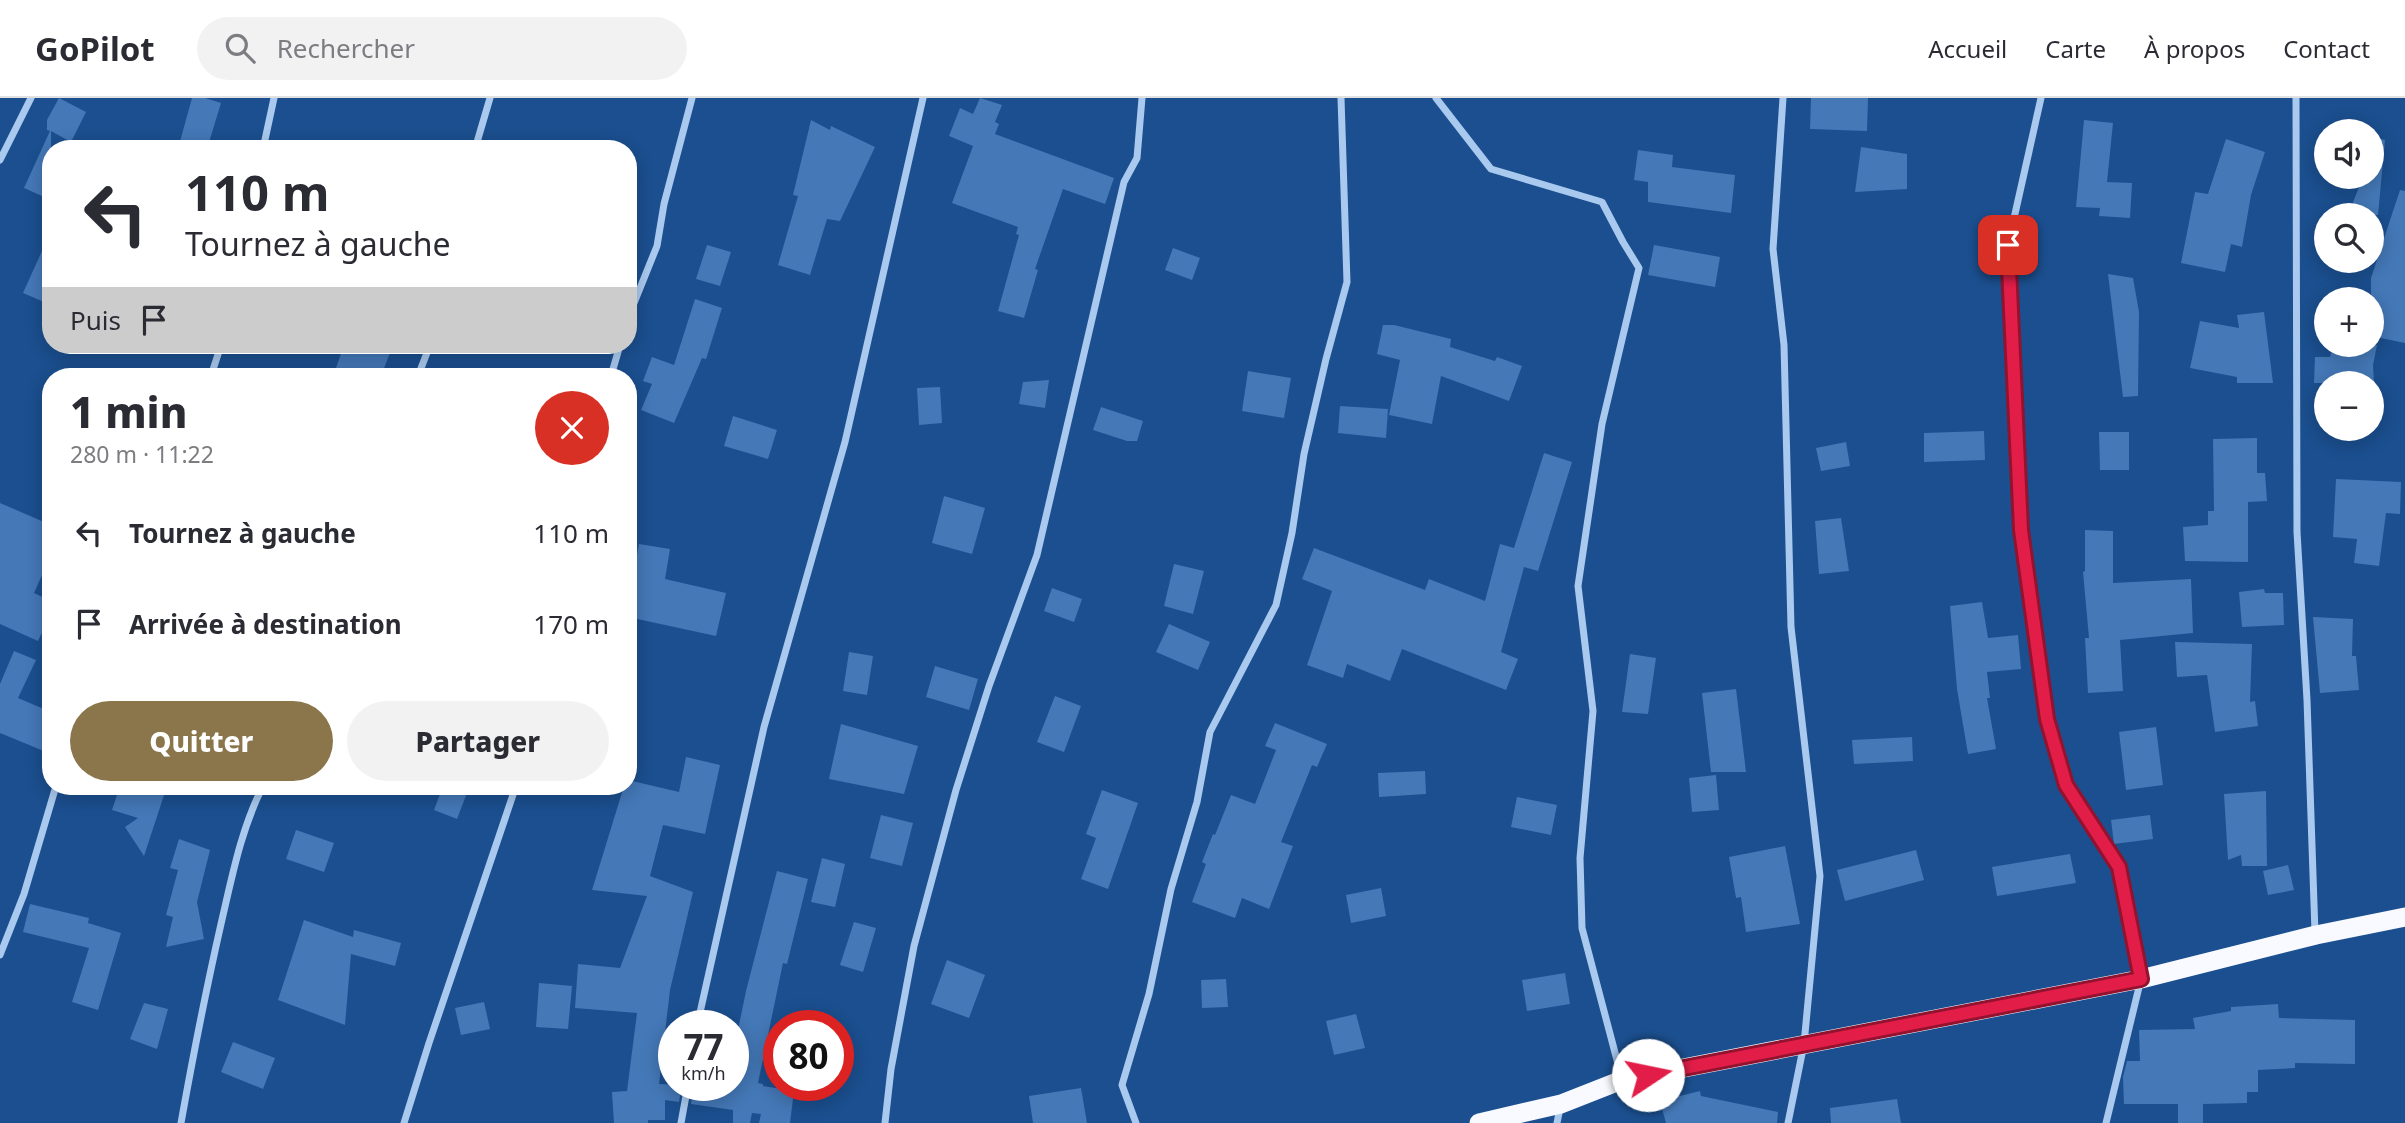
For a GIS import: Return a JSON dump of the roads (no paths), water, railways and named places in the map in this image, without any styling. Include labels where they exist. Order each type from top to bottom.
[{"type":"highway","points":[[1479,1123],[1559,1113],[1622,1080],[2141,979],[2316,935],[2405,917]]},
{"type":"street","points":[[0,160],[31,98]]},
{"type":"street","points":[[265,140],[274,98]]},
{"type":"street","points":[[478,140],[490,98]]},
{"type":"street","points":[[637,296],[657,246],[664,204],[692,98]]},
{"type":"street","points":[[701,1010],[764,727],[845,442],[923,98]]},
{"type":"street","points":[[886,1123],[897,1034],[914,946],[956,790],[989,686],[1037,555],[1124,182],[1137,158],[1142,98]]},
{"type":"street","points":[[1136,1123],[1122,1085],[1149,994],[1171,889],[1197,802],[1210,732],[1276,605],[1292,533],[1304,454],[1325,359],[1347,282],[1341,98]]},
{"type":"street","points":[[1436,98],[1491,169],[1602,202],[1639,268],[1602,424],[1578,586],[1593,711],[1580,858],[1582,928],[1622,1080]]},
{"type":"street","points":[[1783,98],[1773,249],[1784,345],[1791,627],[1820,876],[1804,1044],[1788,1123]]},
{"type":"street","points":[[2041,98],[2008,245],[2021,530],[2047,719],[2066,785],[2119,867],[2141,979],[2106,1123]]},
{"type":"street","points":[[2296,98],[2297,532],[2308,714],[2316,935]]},
{"type":"street","points":[[0,955],[24,894],[53,795]]},
{"type":"street","points":[[181,1123],[199,1021],[231,880],[250,811],[258,795]]},
{"type":"street","points":[[404,1123],[513,795]]},
{"type":"street","points":[[681,1123],[685,1101]]}]
